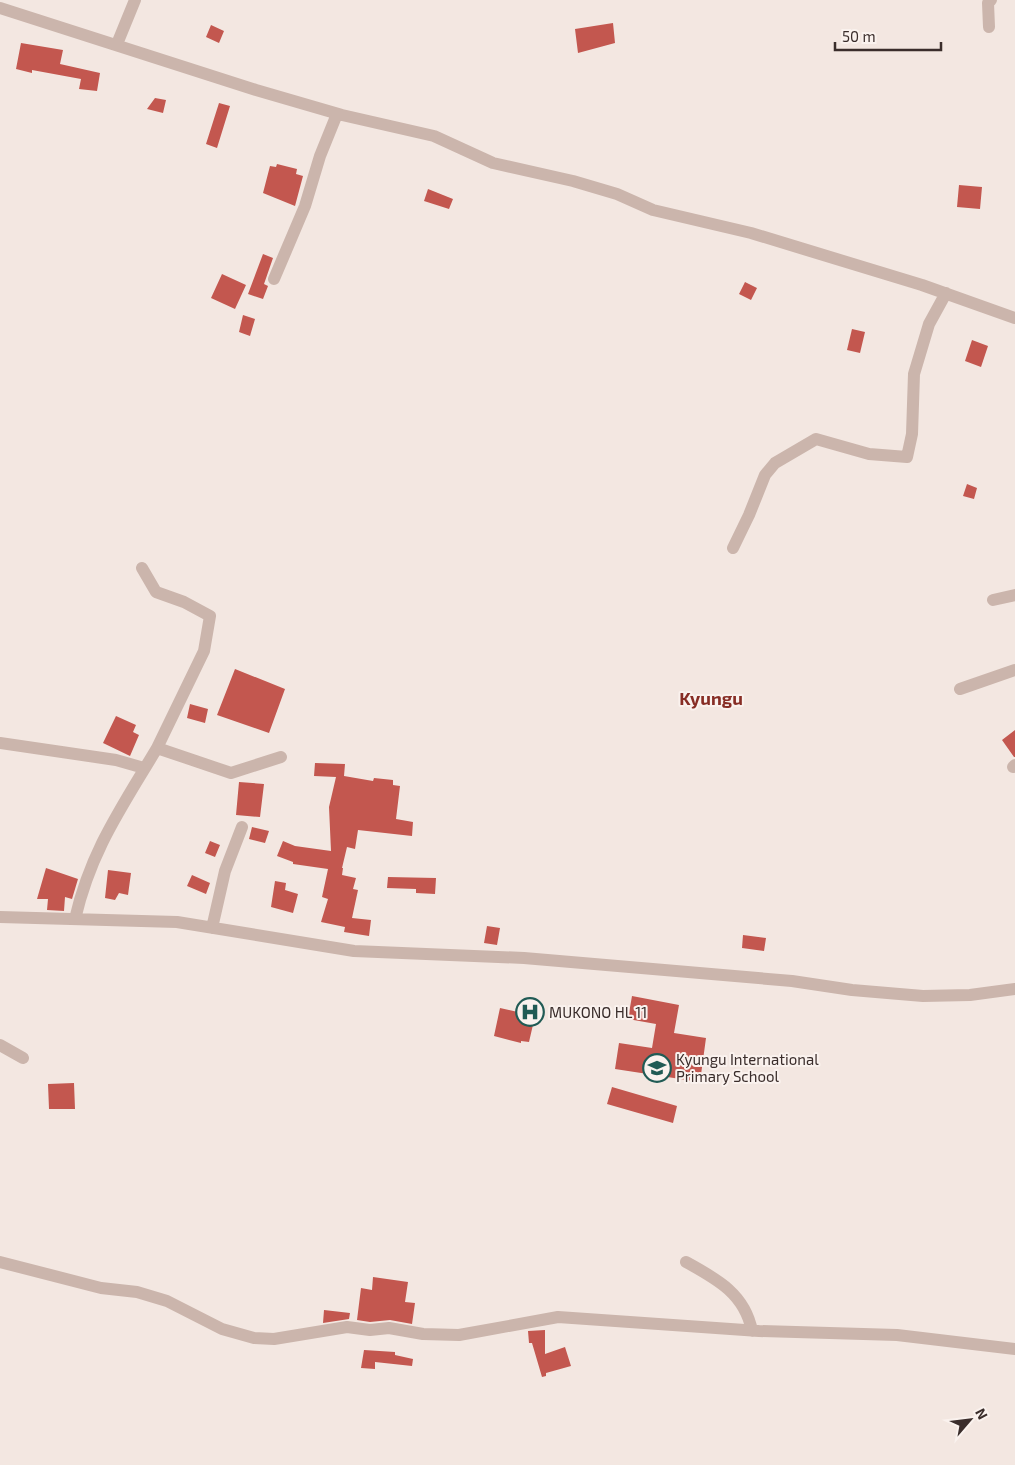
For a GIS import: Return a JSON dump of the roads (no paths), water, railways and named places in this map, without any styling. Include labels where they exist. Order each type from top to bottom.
[{"type":"street","points":[[117,44],[135,0]]},
{"type":"street","points":[[989,27],[988,3],[991,0]]},
{"type":"street","points":[[0,8],[337,114],[434,136],[493,163],[573,181],[617,194],[653,210],[751,233],[946,293],[1015,318]]},
{"type":"street","points":[[274,279],[306,206],[320,156],[337,114]]},
{"type":"street","points":[[733,548],[749,515],[764,475],[775,463],[816,439],[869,454],[907,457],[912,434],[914,374],[929,324],[946,293]]},
{"type":"street","points":[[75,919],[90,867],[112,823],[157,748],[204,651],[210,616],[184,602],[156,592],[142,568]]},
{"type":"street","points":[[993,600],[1015,595]]},
{"type":"street","points":[[960,688],[1015,670]]},
{"type":"street","points":[[0,743],[116,760],[144,768]]},
{"type":"street","points":[[157,748],[231,773],[282,757]]},
{"type":"street","points":[[212,928],[225,871],[242,827]]},
{"type":"street","points":[[0,917],[178,922],[354,951],[524,958],[783,980],[852,990],[923,996],[970,995],[1015,989]]},
{"type":"street","points":[[0,1044],[23,1058]]},
{"type":"street","points":[[0,1262],[101,1288],[137,1292],[167,1301],[222,1329],[254,1338],[274,1339],[347,1328],[370,1330],[389,1328],[423,1334],[460,1335],[558,1317],[752,1331],[896,1334],[1015,1349]]},
{"type":"street","points":[[686,1262],[722,1282],[749,1313],[752,1331]]},
{"type":"place","name":"MUKONO HL 11","points":[[530,1012]]},
{"type":"place","name":"Kyungu International Primary School","points":[[657,1068]]},
{"type":"district","name":"Kyungu","points":[[711,698]]}]
